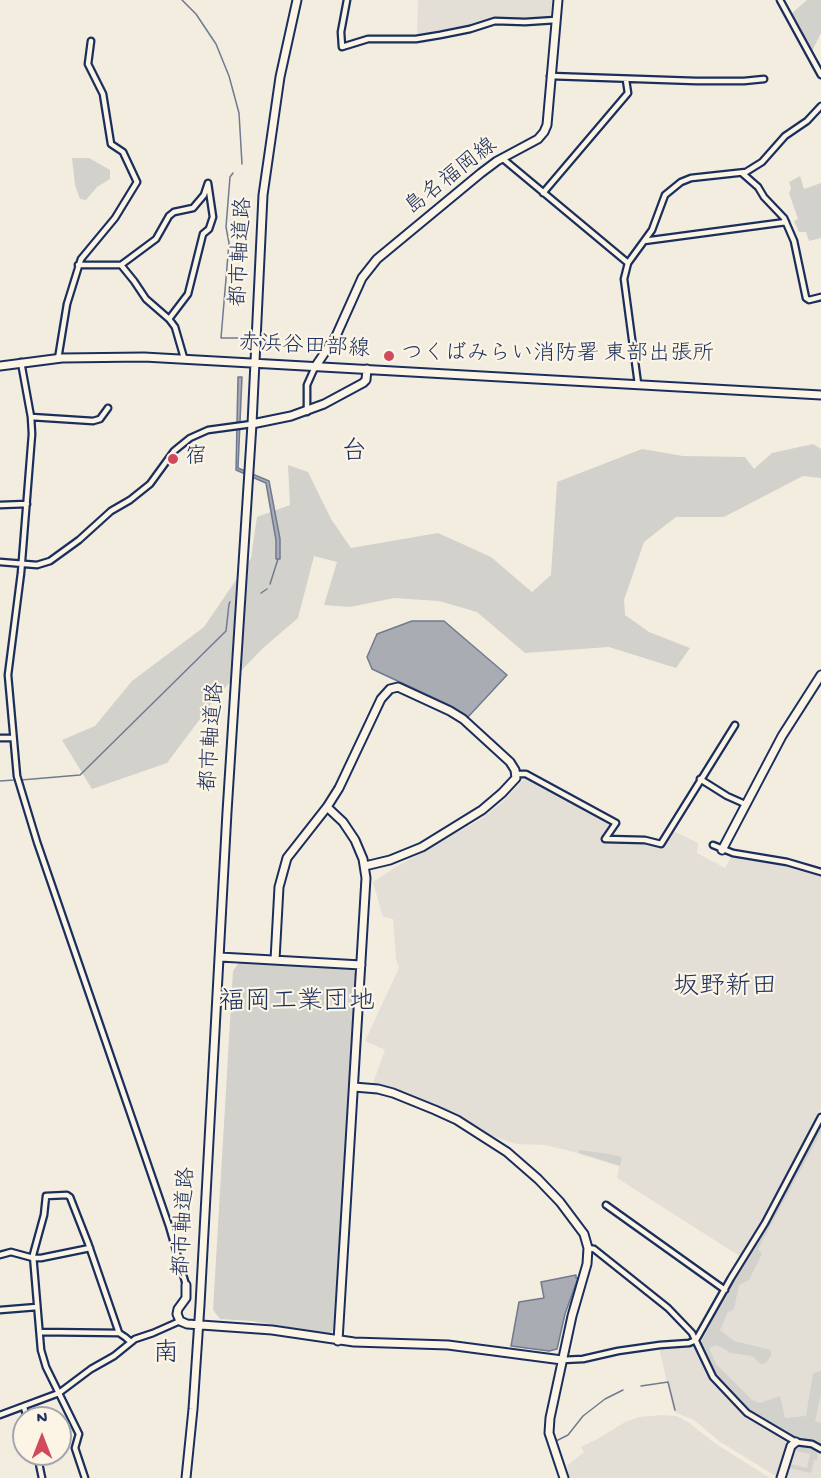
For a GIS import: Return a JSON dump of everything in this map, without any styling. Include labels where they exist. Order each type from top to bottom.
[{"type":"street","name":"都市軸道路","points":[[186,1478],[193,1409],[228,789],[252,424],[263,195],[280,77],[297,0]]},
{"type":"street","points":[[347,0],[341,32],[342,47],[368,39],[416,39],[434,36],[495,21],[556,20]]},
{"type":"street","name":"島名福岡線","points":[[315,367],[336,336],[362,278],[377,260],[481,173],[502,158],[538,139],[544,132],[547,125],[558,0]]},
{"type":"street","points":[[780,0],[821,75]]},
{"type":"street","points":[[58,359],[67,304],[78,265],[89,248],[115,218],[137,182],[123,152],[111,144],[103,94],[88,64],[92,41]]},
{"type":"street","points":[[550,76],[626,80],[744,81],[764,79]]},
{"type":"street","points":[[543,193],[628,93],[626,80]]},
{"type":"street","points":[[638,384],[624,284],[628,263],[651,230],[665,195],[681,182],[691,178],[742,173],[762,162],[785,136],[807,121],[821,105]]},
{"type":"street","points":[[502,158],[628,263]]},
{"type":"street","points":[[742,173],[758,187],[786,222],[794,241],[805,296],[809,300],[821,297]]},
{"type":"street","points":[[78,265],[121,265],[156,239],[169,216],[174,212],[193,208],[204,195],[208,183],[213,217],[209,228],[203,234],[188,294],[169,319]]},
{"type":"street","points":[[644,240],[786,222]]},
{"type":"street","points":[[121,265],[146,299],[169,319],[178,332],[184,358]]},
{"type":"street","name":"赤浜谷田部線","points":[[0,366],[21,362],[112,356],[184,358],[821,395]]},
{"type":"street","points":[[21,362],[32,434],[21,565],[8,675],[17,776],[23,801],[169,1226],[186,1285],[186,1298],[177,1314],[180,1321],[187,1324],[272,1330],[338,1341],[448,1345],[562,1360],[583,1359],[660,1345],[689,1344],[696,1340],[765,1223],[821,1117]]},
{"type":"street","points":[[307,412],[307,385],[315,367]]},
{"type":"street","points":[[0,562],[37,565],[58,555],[111,511],[150,484],[174,451],[190,438],[208,430],[252,424],[307,412],[363,383],[366,380],[367,369]]},
{"type":"street","points":[[31,417],[93,421],[100,419],[108,408]]},
{"type":"street","points":[[0,505],[27,504]]},
{"type":"street","points":[[722,850],[782,735],[821,675]]},
{"type":"street","points":[[275,960],[279,887],[283,868],[292,850],[327,807],[351,766],[381,699],[394,687],[401,688],[458,715],[510,762],[516,774],[514,782],[467,821],[403,856],[365,866]]},
{"type":"street","points":[[516,774],[526,774],[616,823],[605,839],[645,840],[661,844],[735,725]]},
{"type":"street","points":[[0,738],[13,738]]},
{"type":"street","points":[[700,779],[745,804]]},
{"type":"street","points":[[327,807],[348,828],[360,850],[365,866],[366,887],[338,1341]]},
{"type":"street","points":[[713,845],[722,850],[750,857],[788,862],[821,872]]},
{"type":"street","points":[[220,957],[361,965]]},
{"type":"street","points":[[354,1087],[393,1093],[457,1120],[507,1152],[538,1179],[580,1227],[588,1248],[587,1264],[562,1360],[549,1433],[564,1478]]},
{"type":"street","points":[[85,1478],[75,1448],[79,1434],[40,1350],[33,1258],[44,1215],[46,1196],[68,1196],[90,1248],[118,1333]]},
{"type":"street","points":[[606,1205],[724,1290]]},
{"type":"street","points":[[0,1255],[10,1252],[41,1258],[90,1248]]},
{"type":"street","points":[[588,1248],[594,1249],[668,1308],[692,1333],[713,1377],[747,1413],[795,1442],[812,1444],[821,1449]]},
{"type":"street","points":[[0,1310],[37,1307]]},
{"type":"street","points":[[26,1406],[59,1393],[135,1339],[153,1334],[180,1321]]},
{"type":"street","points":[[40,1332],[118,1333],[131,1342]]},
{"type":"street","points":[[781,1478],[795,1442]]},
{"type":"shaded area","points":[[418,0],[555,0],[552,2],[550,17],[494,18],[462,28],[417,37]]},
{"type":"shaded area","points":[[807,0],[821,0],[821,33],[812,51],[791,14]]},
{"type":"shaded area","points":[[72,158],[89,158],[110,170],[110,179],[97,187],[86,200],[80,199],[75,185]]},
{"type":"shaded area","points":[[800,176],[804,189],[821,183],[821,238],[809,241],[806,232],[799,232],[794,221],[798,219],[789,193],[791,188],[789,182]]},
{"type":"shaded area","points":[[238,377],[242,377],[238,468],[269,481],[280,539],[280,559],[276,559],[276,540],[266,483],[236,470]]},
{"type":"shaded area","points":[[813,444],[821,449],[821,478],[803,476],[724,517],[676,517],[644,542],[624,600],[625,615],[649,632],[690,648],[676,668],[609,647],[525,653],[477,612],[439,601],[394,598],[350,607],[324,605],[337,562],[314,556],[298,618],[262,649],[218,695],[167,763],[92,789],[62,740],[95,726],[132,681],[204,627],[251,558],[257,517],[290,505],[288,465],[308,472],[331,519],[351,548],[438,533],[491,557],[532,592],[551,575],[557,482],[642,449],[683,456],[745,457],[754,469],[772,453]]},
{"type":"shaded area","points":[[412,621],[444,621],[507,675],[468,717],[449,705],[372,669],[367,657],[377,634]]},
{"type":"shaded area","points":[[525,778],[613,824],[609,834],[617,841],[648,842],[662,848],[673,831],[698,843],[697,853],[725,868],[732,856],[791,866],[821,875],[821,1109],[769,1209],[741,1257],[617,1178],[619,1166],[545,1145],[516,1144],[493,1136],[488,1137],[454,1115],[373,1083],[385,1050],[365,1041],[399,968],[396,959],[393,919],[383,917],[373,882],[481,819],[501,803]]},
{"type":"shaded area","points":[[240,961],[348,968],[353,969],[357,978],[336,1325],[328,1334],[252,1321],[220,1319],[213,1310],[233,971]]},
{"type":"shaded area","points":[[821,1122],[821,1446],[716,1376],[700,1344],[734,1279],[773,1214]]},
{"type":"shaded area","points":[[821,1122],[821,1132],[758,1249],[762,1254],[749,1280],[739,1285],[734,1309],[728,1312],[720,1330],[734,1341],[771,1350],[771,1356],[766,1363],[761,1364],[752,1356],[731,1353],[717,1345],[709,1348],[716,1364],[752,1400],[760,1403],[780,1396],[785,1418],[806,1416],[813,1373],[821,1371],[821,1395],[815,1421],[821,1423],[821,1446],[787,1435],[749,1412],[716,1376],[700,1344],[734,1279],[773,1214]]},
{"type":"shaded area","points":[[579,1150],[622,1157],[620,1166],[579,1153]]},
{"type":"shaded area","points":[[576,1275],[578,1278],[565,1314],[557,1349],[549,1351],[511,1346],[519,1302],[544,1298],[541,1282]]},
{"type":"shaded area","points":[[695,1346],[710,1375],[728,1398],[745,1414],[790,1441],[777,1477],[719,1441],[694,1420],[674,1412],[659,1348]]},
{"type":"shaded area","points":[[676,1416],[688,1422],[716,1444],[770,1478],[569,1478],[567,1466],[584,1452],[581,1447],[625,1422],[639,1417]]},
{"type":"shaded area","points":[[800,1444],[818,1450],[817,1460],[814,1460],[811,1473],[789,1468],[790,1464],[807,1468],[810,1454],[793,1450]]},
{"type":"shaded area","points":[[812,1447],[821,1452],[821,1478],[783,1478],[794,1448]]},
{"type":"waterway","points":[[182,0],[196,14],[216,44],[229,76],[239,113],[242,164]]},
{"type":"waterway","points":[[233,173],[230,177],[226,227],[229,243],[221,338],[242,338],[242,346]]},
{"type":"waterway","points":[[270,584],[278,559]]},
{"type":"waterway","points":[[261,593],[267,589]]},
{"type":"waterway","points":[[21,780],[80,775],[226,631],[230,602]]},
{"type":"waterway","points":[[0,781],[14,780]]},
{"type":"waterway","points":[[641,1386],[668,1382],[675,1410]]},
{"type":"waterway","points":[[556,1441],[568,1435],[583,1416],[605,1399],[623,1390]]},
{"type":"place","name":"つくばみらい消防署 東部出張所","points":[[389,356]]},
{"type":"place","name":"宿","points":[[173,459]]},
{"type":"district","name":"台","points":[[354,454]]},
{"type":"district","name":"坂野新田","points":[[725,989]]},
{"type":"district","name":"福岡工業団地","points":[[297,1004]]},
{"type":"district","name":"南","points":[[166,1356]]}]
